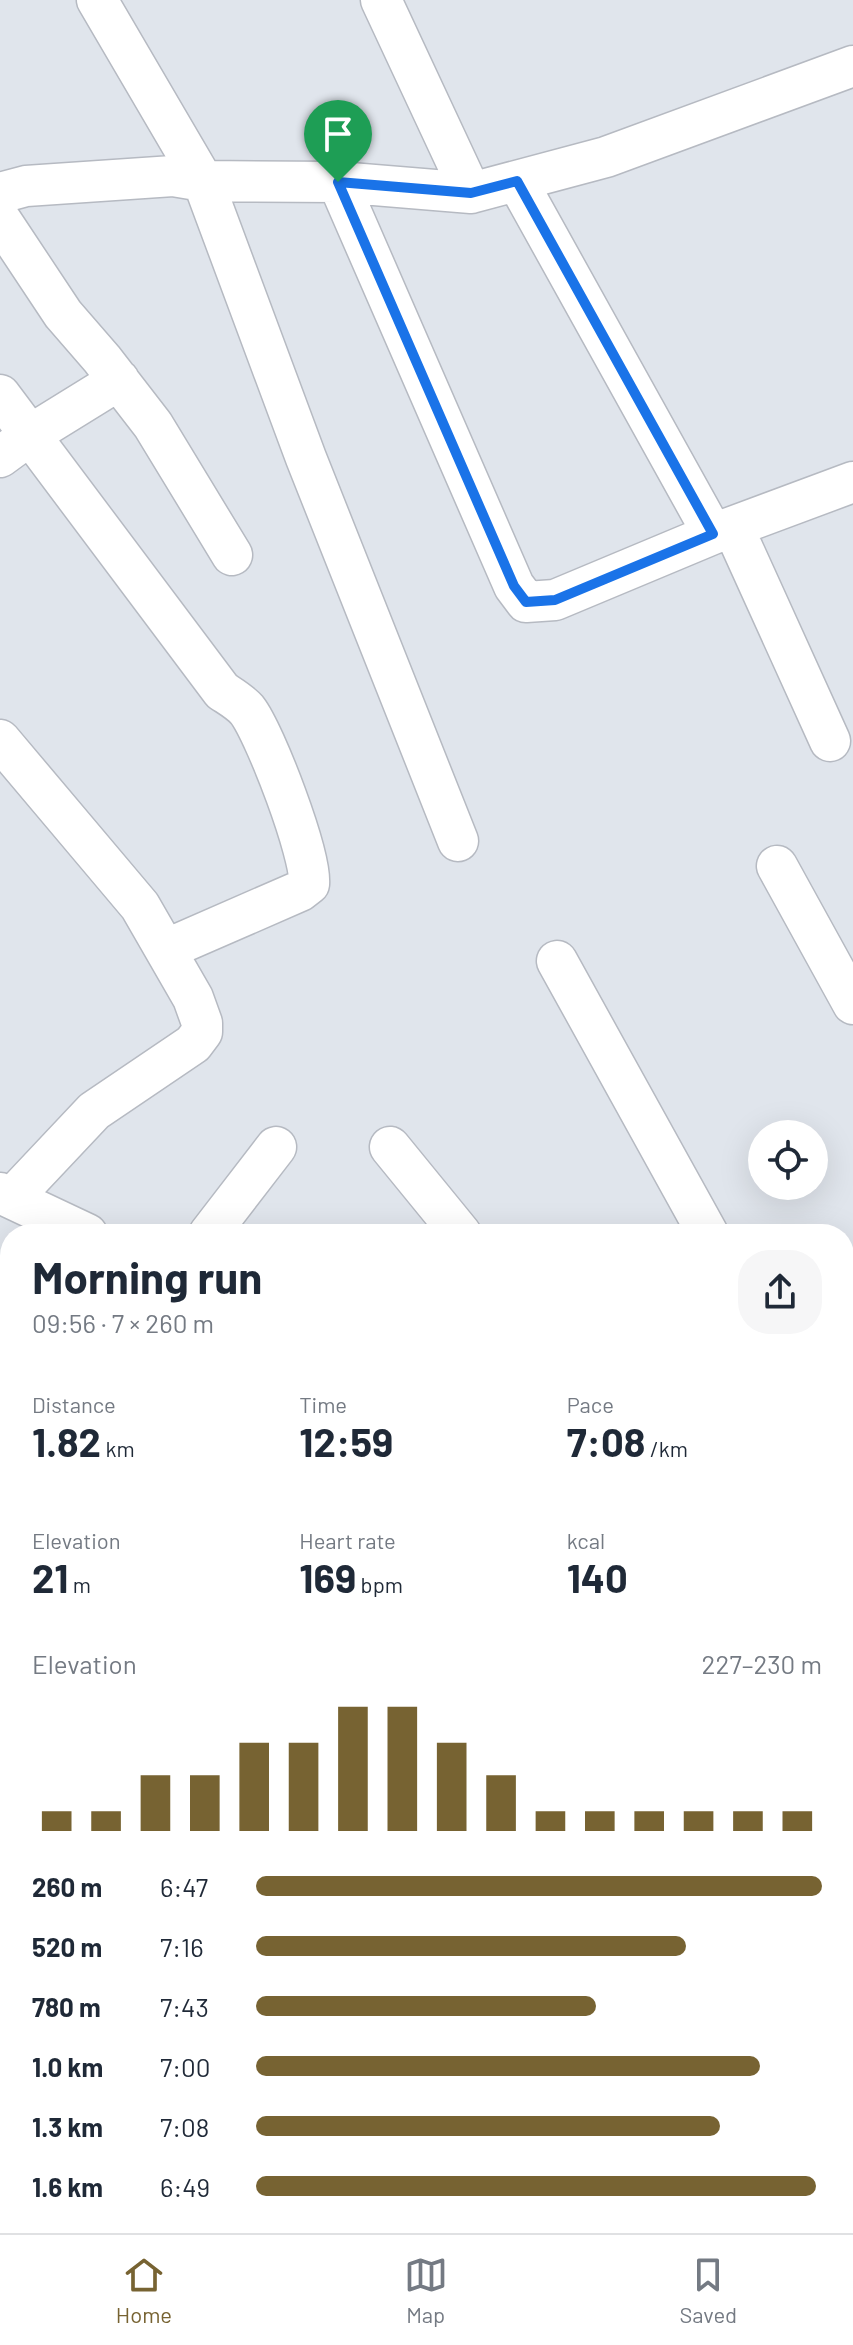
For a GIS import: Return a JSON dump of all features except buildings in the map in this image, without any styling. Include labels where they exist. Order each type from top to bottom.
[{"type":"street","points":[[97,0],[203,181],[306,458],[458,841]]},
{"type":"street","points":[[396,4],[471,193]]},
{"type":"street","points":[[0,193],[26,186],[173,176],[203,181],[338,182],[471,193],[606,157],[853,66]]},
{"type":"street","points":[[517,181],[723,530],[830,741]]},
{"type":"street","points":[[338,182],[514,586],[526,602],[555,600],[723,530],[853,482]]},
{"type":"street","points":[[0,219],[63,314],[153,425],[232,555]]},
{"type":"street","points":[[15,446],[119,380]]},
{"type":"street","points":[[0,395],[15,446],[222,691],[249,712],[305,851],[309,884],[300,891],[167,949]]},
{"type":"street","points":[[0,740],[140,906],[193,998],[202,1023],[202,1032],[193,1044],[94,1111],[6,1196],[66,1224]]},
{"type":"street","points":[[777,866],[853,1004]]},
{"type":"street","points":[[557,961],[702,1224]]},
{"type":"street","points":[[217,1224],[276,1147]]},
{"type":"street","points":[[390,1147],[453,1224]]},
{"type":"route","points":[[517,181],[713,534],[555,600],[526,602],[514,586],[338,182],[471,193],[517,181]]}]
